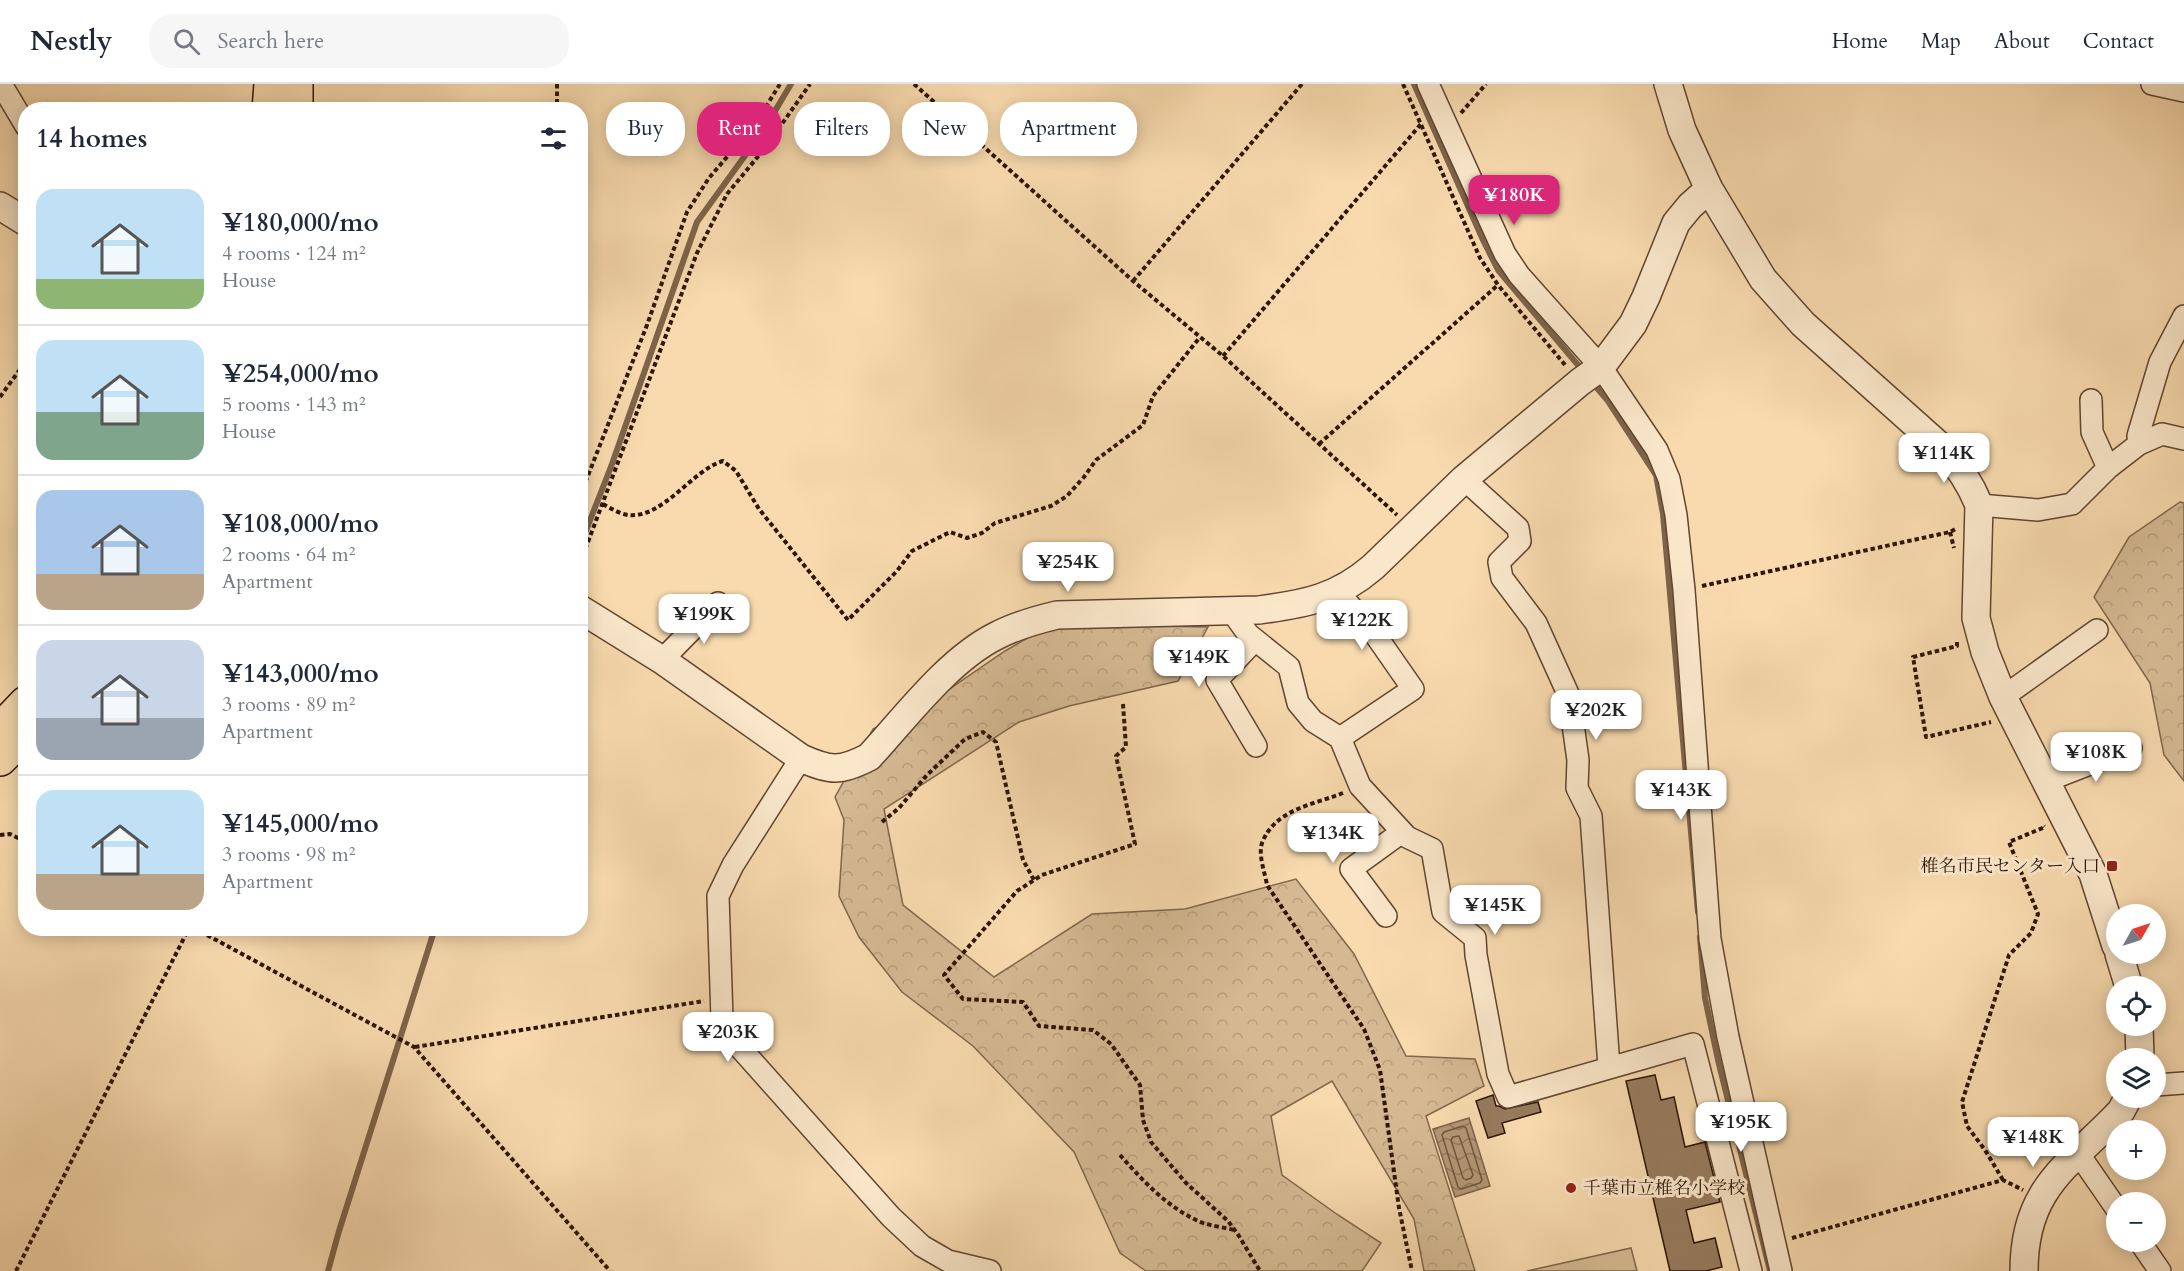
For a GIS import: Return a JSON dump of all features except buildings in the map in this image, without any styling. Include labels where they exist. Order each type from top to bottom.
[{"type":"main road","points":[[270,102],[271,84]]},
{"type":"main road","points":[[296,84],[296,102]]},
{"type":"main road","points":[[0,730],[18,711]]},
{"type":"main road","points":[[0,759],[18,741]]},
{"type":"street","points":[[1,84],[18,113]]},
{"type":"street","points":[[1428,84],[1505,254],[1590,375],[1657,450],[1669,480],[1676,515],[1684,590],[1710,939],[1728,1037],[1781,1271]]},
{"type":"street","points":[[1668,84],[1682,130],[1709,189],[1763,279],[1803,324],[1943,449],[1959,466],[1973,489],[1979,505],[1976,618],[1984,652],[2007,705],[2093,874],[2106,915]]},
{"type":"street","points":[[2152,84],[2184,91]]},
{"type":"street","points":[[588,614],[663,660],[801,758],[822,767],[837,769],[853,765],[869,757],[947,672],[971,651],[995,636],[1033,621],[1057,615],[1259,610],[1291,605],[1338,592],[1358,580],[1464,479],[1590,375],[1633,324],[1677,223],[1690,206],[1709,189]]},
{"type":"street","points":[[0,206],[18,217]]},
{"type":"street","points":[[2139,444],[2138,436],[2160,362],[2184,316]]},
{"type":"street","points":[[2091,400],[2092,432],[2108,468]]},
{"type":"street","points":[[1979,505],[2038,510],[2072,504],[2108,468],[2139,444],[2162,434],[2184,439]]},
{"type":"street","points":[[1464,479],[1518,528],[1520,541],[1499,562],[1502,578],[1536,623],[1569,696],[1578,760],[1578,788],[1591,816],[1609,1067]]},
{"type":"street","points":[[1338,592],[1374,633],[1413,689],[1340,738]]},
{"type":"street","points":[[663,660],[718,603]]},
{"type":"street","points":[[1230,609],[1248,634],[1288,667],[1298,703],[1313,721],[1340,738],[1360,786],[1407,837],[1432,849],[1443,912],[1475,938],[1476,956],[1498,1074],[1508,1098],[1693,1044],[1750,1271]]},
{"type":"street","points":[[2007,705],[2097,630]]},
{"type":"street","points":[[1255,640],[1216,680],[1256,746]]},
{"type":"street","points":[[2046,781],[2131,748]]},
{"type":"street","points":[[801,758],[733,865],[718,896],[722,1019],[734,1041],[891,1217],[922,1246],[948,1261],[990,1271]]},
{"type":"street","points":[[1386,916],[1351,869],[1402,832]]},
{"type":"street","points":[[2166,1084],[2184,1083]]},
{"type":"street","points":[[2024,1271],[2024,1249],[2028,1225],[2039,1199],[2055,1177],[2123,1108]]},
{"type":"street","points":[[2078,1153],[2106,1194]]},
{"type":"street","points":[[2147,1252],[2160,1271]]},
{"type":"path","points":[[557,84],[557,102]]},
{"type":"path","points":[[588,476],[647,326],[687,212],[709,178],[755,124],[780,84]]},
{"type":"path","points":[[588,542],[697,253],[727,194],[765,148],[810,84]]},
{"type":"path","points":[[914,84],[1133,281],[1223,356],[1412,529]]},
{"type":"path","points":[[1133,281],[1302,84]]},
{"type":"path","points":[[1223,356],[1421,124],[1444,120],[1466,109],[1486,84]]},
{"type":"path","points":[[1319,444],[1498,285]]},
{"type":"path","points":[[603,504],[628,515],[646,514],[712,464],[723,460],[736,471],[759,509],[848,620],[897,571],[912,551],[950,532],[967,538],[982,533],[995,523],[1051,506],[1067,496],[1096,460],[1143,425],[1153,396],[1200,337]]},
{"type":"path","points":[[0,398],[18,372]]},
{"type":"path","points":[[1684,590],[1950,532],[1974,518],[1979,505]]},
{"type":"path","points":[[1950,532],[1954,549]]},
{"type":"path","points":[[1957,635],[1958,646],[1913,657],[1926,737],[1993,722],[2007,705]]},
{"type":"path","points":[[1123,704],[1126,747],[1116,756],[1135,844],[1042,875],[1017,891],[944,975],[963,999],[1023,1002],[1039,1026],[1093,1030],[1111,1044],[1140,1084],[1143,1120],[1151,1142],[1186,1183],[1235,1230],[1260,1271]]},
{"type":"path","points":[[882,822],[965,739],[983,732],[996,742],[1023,860],[1034,880]]},
{"type":"path","points":[[1360,786],[1288,813],[1276,823],[1262,844],[1262,861],[1267,885],[1364,1029],[1380,1070],[1399,1208],[1412,1271]]},
{"type":"path","points":[[2039,817],[2045,827],[2008,842],[2038,914],[2031,933],[2009,955],[1962,1102],[1967,1126],[1985,1149],[2003,1180],[2039,1199]]},
{"type":"path","points":[[0,835],[10,834],[18,838]]},
{"type":"path","points":[[16,1271],[185,936]]},
{"type":"path","points":[[209,936],[414,1047],[610,1271]]},
{"type":"path","points":[[414,1047],[721,998]]},
{"type":"path","points":[[1120,1155],[1143,1182],[1172,1206],[1200,1222],[1235,1230]]},
{"type":"path","points":[[1774,1243],[2003,1180]]},
{"type":"green space","points":[[2180,502],[2184,503],[2184,781],[2164,755],[2150,683],[2094,597],[2129,537]]},
{"type":"green space","points":[[1052,624],[1208,627],[1178,681],[1069,706],[1019,722],[884,809],[903,905],[994,977],[1092,914],[1185,909],[1296,879],[1354,954],[1406,1056],[1475,1059],[1484,1086],[1426,1116],[1475,1271],[1424,1271],[1414,1219],[1332,1081],[1271,1116],[1282,1175],[1381,1243],[1362,1271],[1146,1271],[1120,1253],[1074,1152],[973,1046],[902,992],[859,937],[839,896],[844,820],[835,797],[873,729],[945,692],[1005,651]]},
{"type":"green space","points":[[1631,1248],[1637,1271],[1527,1271]]},
{"type":"water","points":[[1469,1118],[1490,1186],[1455,1197],[1433,1129]]},
{"type":"waterway","points":[[588,526],[612,464],[697,222],[765,128],[791,84]]},
{"type":"waterway","points":[[1414,84],[1498,270],[1583,371]]},
{"type":"waterway","points":[[1591,381],[1608,401],[1656,475],[1663,514],[1698,912]]},
{"type":"waterway","points":[[328,1271],[432,936]]},
{"type":"waterway","points":[[1700,937],[1705,998],[1770,1271]]},
{"type":"place","name":"椎名市民センター入口","points":[[2112,866]]},
{"type":"place","name":"千葉市立椎名小学校","points":[[1571,1188]]}]
